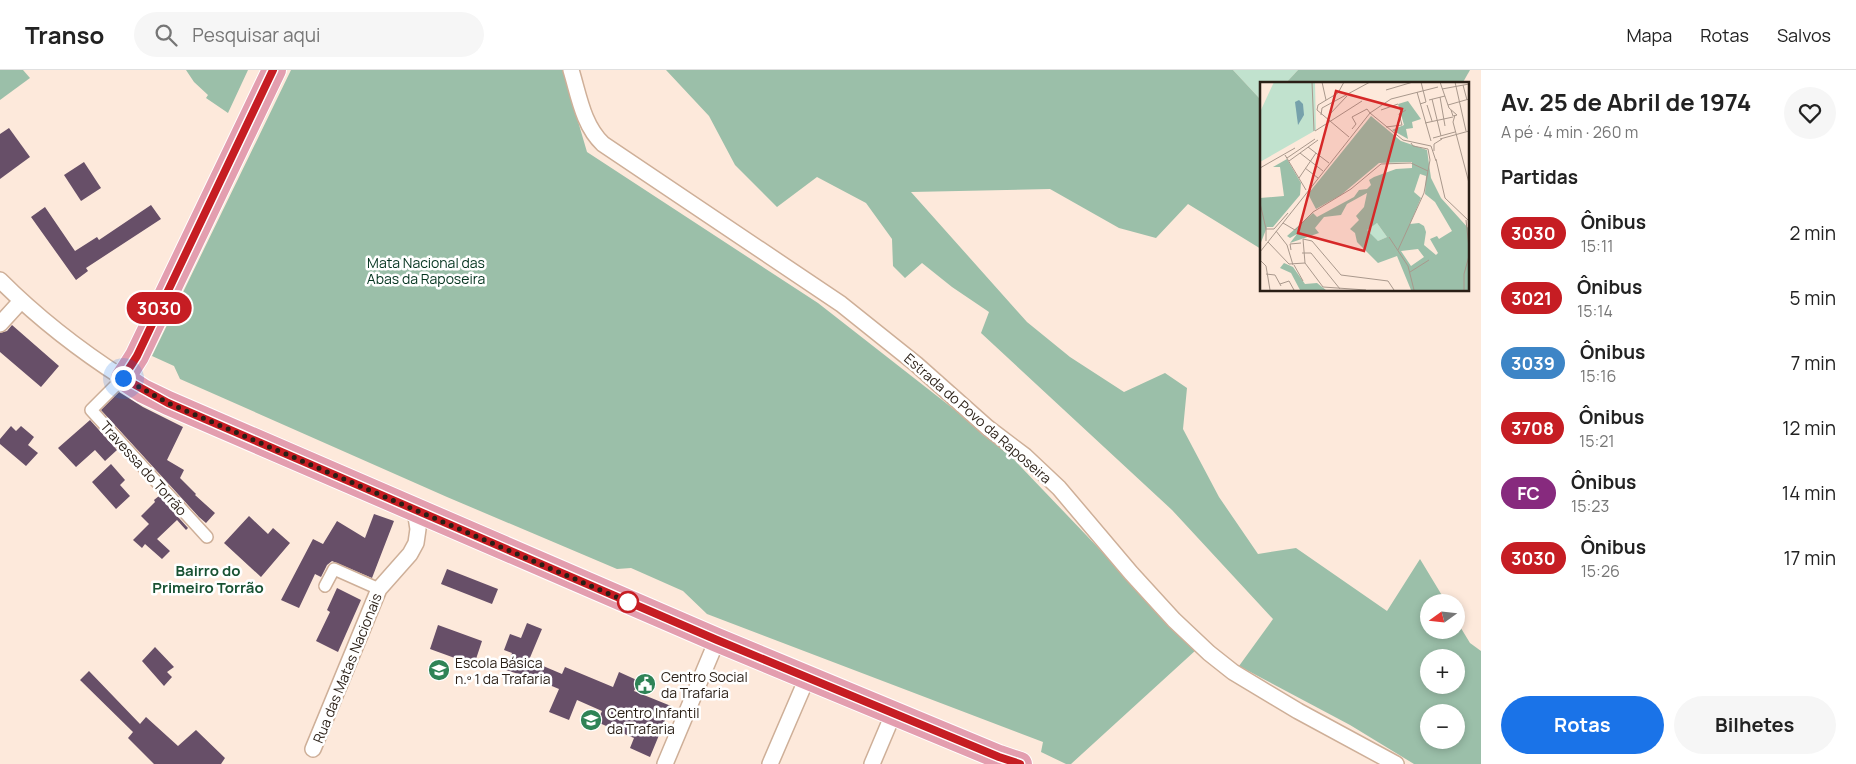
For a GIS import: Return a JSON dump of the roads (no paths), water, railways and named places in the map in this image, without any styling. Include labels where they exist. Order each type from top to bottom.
[{"type":"main road","points":[[274,70],[137,356],[123,378],[168,403],[717,640],[894,712],[1009,762]]},
{"type":"street","name":"Estrada do Povo da Raposeira","points":[[571,70],[586,120],[594,135],[603,144],[841,304],[916,364],[988,428],[1025,456],[1059,488],[1131,573],[1162,606],[1209,653],[1233,672],[1298,711],[1396,764]]},
{"type":"street","points":[[0,280],[21,301],[123,378]]},
{"type":"street","points":[[0,324],[21,301]]},
{"type":"street","name":"Travessa do Torrão","points":[[123,378],[91,410],[208,537]]},
{"type":"street","name":"Rua das Matas Nacionais","points":[[313,749],[379,589],[410,554],[416,543],[418,529],[415,510]]},
{"type":"street","points":[[325,586],[334,569],[379,589]]},
{"type":"street","points":[[666,764],[717,640]]},
{"type":"street","points":[[770,764],[807,678]]},
{"type":"street","points":[[872,764],[894,712]]},
{"type":"place","name":"Escola Básica n.º 1 da Trafaria","points":[[439,670]]},
{"type":"place","name":"Centro Social da Trafaria","points":[[645,684]]},
{"type":"place","name":"Centro Infantil da Trafaria","points":[[591,720]]},
{"type":"district","name":"Bairro do Primeiro Torrão","points":[[208,578]]},
{"type":"park label","name":"Mata Nacional das Abas da Raposeira","points":[[426,270]]}]
